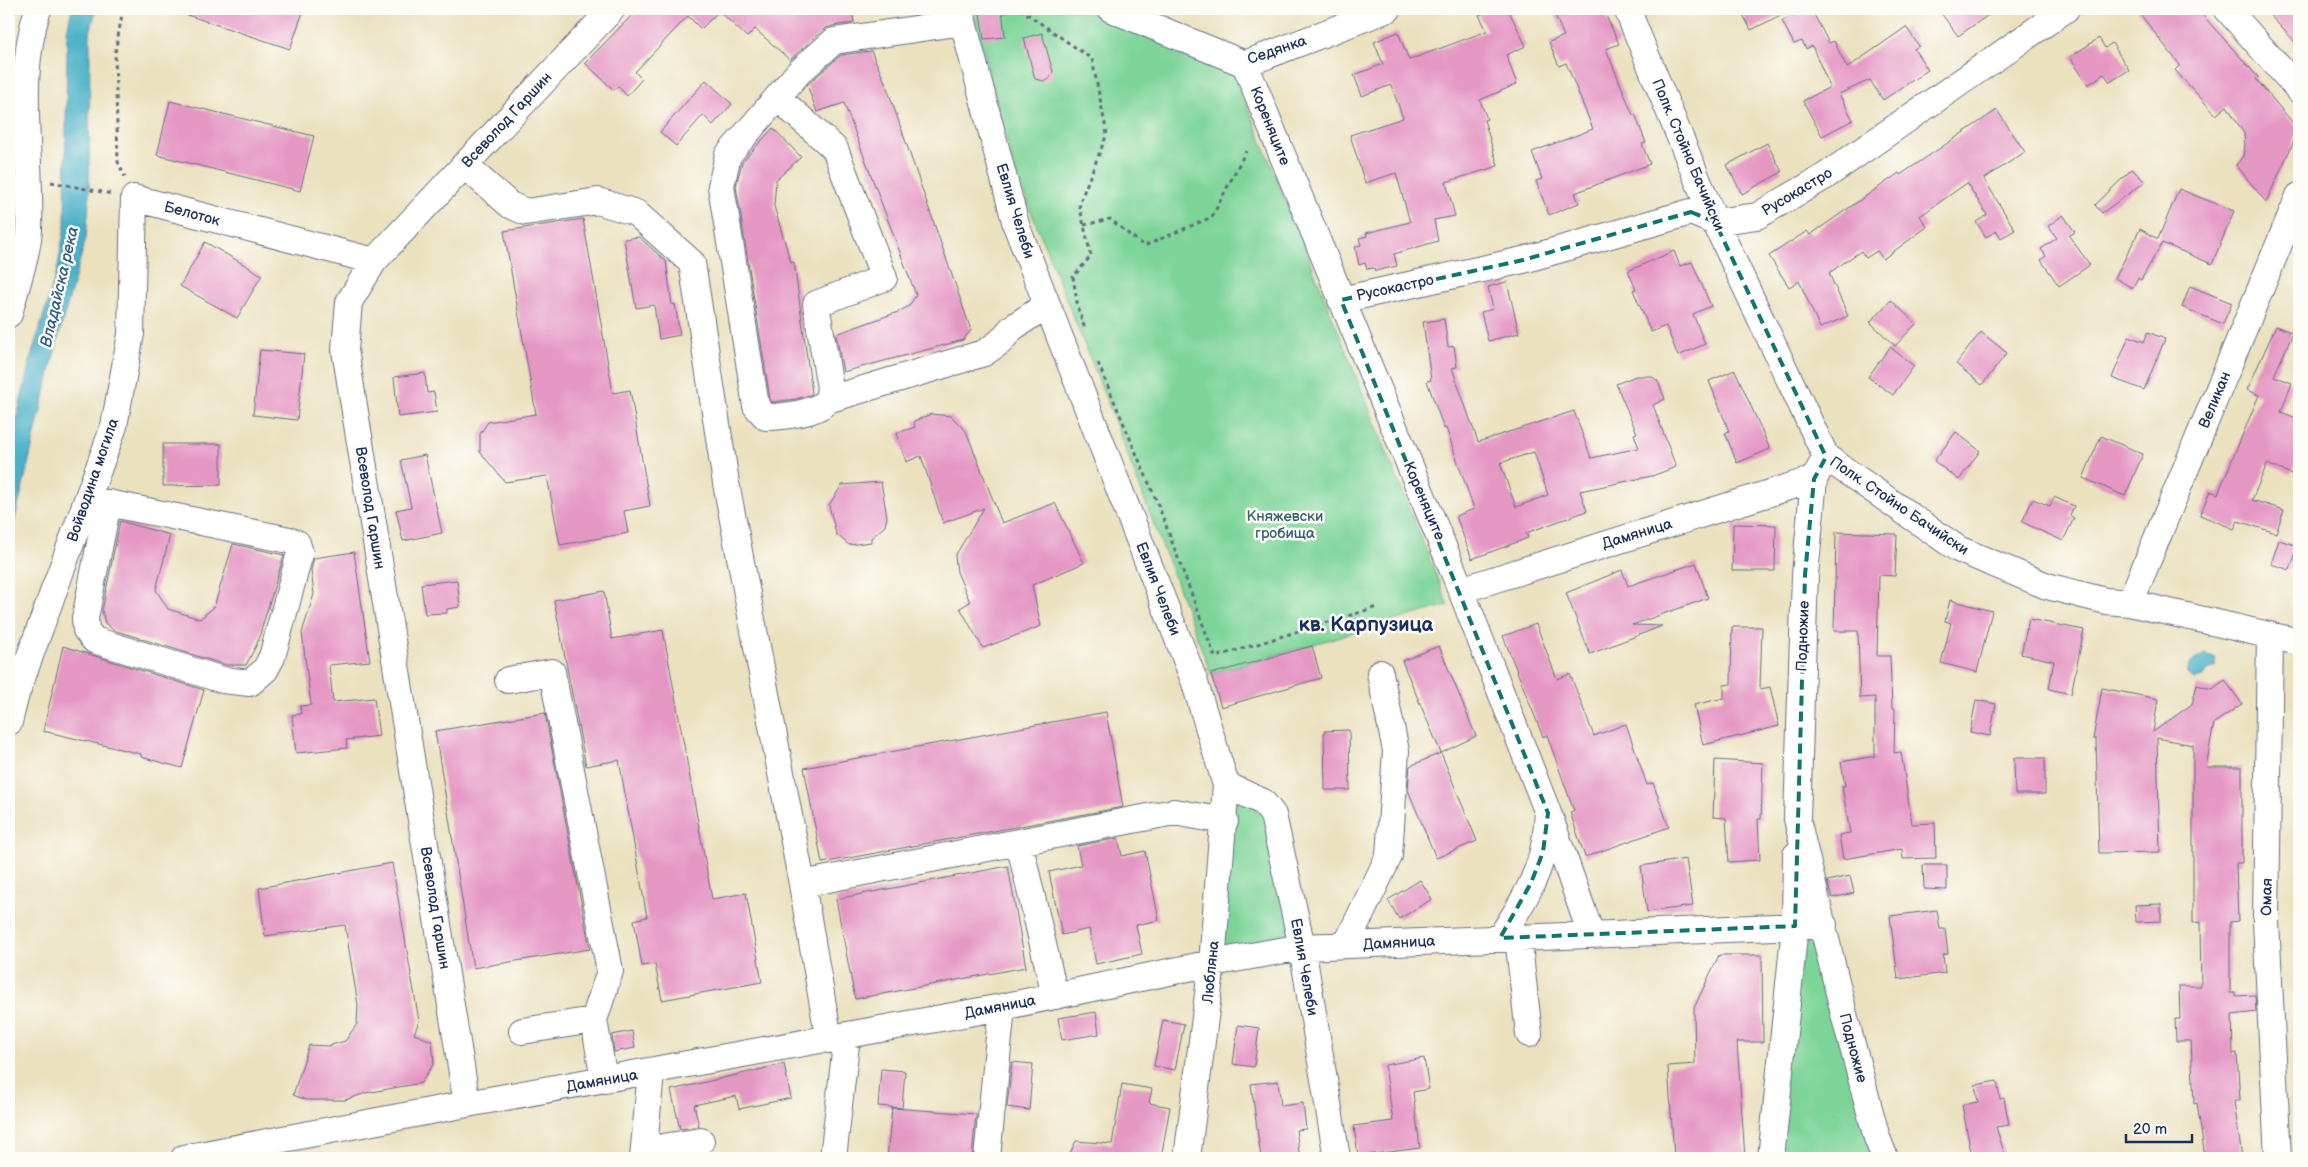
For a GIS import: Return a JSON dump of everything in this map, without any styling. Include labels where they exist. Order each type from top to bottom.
[{"type":"street","points":[[9,314],[29,232],[19,175],[24,90],[38,9]]},
{"type":"street","name":"Всеволод Гаршин","points":[[467,1104],[345,350],[349,302],[374,261],[612,9]]},
{"type":"street","name":"Седянка","points":[[1110,9],[1245,64],[1388,9]]},
{"type":"street","name":"Полк. Стойно Бачийски","points":[[1627,9],[1714,222],[1820,468],[1958,549],[2047,586],[2106,601],[2130,603],[2299,642]]},
{"type":"street","name":"Русокастро","points":[[1341,300],[1523,260],[1691,212],[1714,222],[1757,216],[1824,177],[2066,9]]},
{"type":"street","points":[[2228,9],[2299,90]]},
{"type":"street","points":[[778,98],[835,149],[884,278],[816,304],[830,388],[827,400],[820,408],[780,417],[766,417],[756,406],[721,186],[728,155],[798,73],[834,41],[962,15]]},
{"type":"street","name":"Евлия Челеби","points":[[962,15],[1016,226],[1194,680],[1226,785],[1263,802],[1273,815],[1302,947],[1337,1158]]},
{"type":"street","name":"Кореняците","points":[[1245,64],[1461,590],[1548,813],[1543,852],[1509,937]]},
{"type":"street","points":[[464,165],[510,205],[526,212],[598,201],[636,213],[692,263],[726,483],[802,884],[838,1038],[833,1158]]},
{"type":"street","name":"Великан","points":[[2130,603],[2299,196]]},
{"type":"street","name":"Белоток","points":[[134,198],[374,261]]},
{"type":"street","name":"Войводина могила","points":[[9,722],[16,694],[98,501],[114,426],[130,334],[134,198]]},
{"type":"street","points":[[827,400],[984,353],[1000,342],[1012,328],[1047,305]]},
{"type":"street","name":"Дамяница","points":[[1461,590],[1820,468]]},
{"type":"street","name":"Подножие","points":[[1771,1158],[1795,926],[1804,575],[1820,468]]},
{"type":"street","points":[[98,501],[297,543],[300,553],[272,657],[265,670],[250,683],[223,680],[94,640],[86,630],[85,618],[98,501]]},
{"type":"street","name":"Омая","points":[[2270,635],[2266,922],[2278,1158]]},
{"type":"street","points":[[508,680],[552,672],[610,972],[594,1020],[604,1080]]},
{"type":"street","points":[[1346,945],[1390,856],[1396,751],[1380,672]]},
{"type":"street","name":"Любляна","points":[[1187,1158],[1212,963],[1225,822],[1226,785]]},
{"type":"street","points":[[802,884],[1174,812],[1225,822]]},
{"type":"street","points":[[1548,813],[1591,934]]},
{"type":"street","name":"Подножие","points":[[1797,819],[1845,1018],[1877,1138],[1885,1158]]},
{"type":"street","points":[[1019,842],[1055,996]]},
{"type":"street","name":"Дамяница","points":[[184,1158],[467,1104],[838,1038],[1002,1007],[1212,963],[1302,947],[1824,925]]},
{"type":"street","points":[[1509,937],[1529,1034]]},
{"type":"street","points":[[987,1158],[1002,1007]]},
{"type":"street","points":[[522,1031],[594,1020]]},
{"type":"street","points":[[651,1072],[644,1154],[701,1142]]},
{"type":"path","points":[[123,9],[115,53],[118,162],[134,198]]},
{"type":"path","points":[[1020,9],[1092,59],[1107,134],[1079,204],[1091,256],[1073,277],[1078,308],[1086,333]]},
{"type":"path","points":[[1084,225],[1110,219],[1144,246],[1212,217],[1246,151]]},
{"type":"path","points":[[19,175],[134,198]]},
{"type":"path","points":[[1097,360],[1158,507],[1215,657],[1377,607]]},
{"type":"highlighted area","points":[[1691,212],[1715,222],[1826,457],[1814,479],[1805,575],[1795,926],[1500,938],[1531,883],[1543,852],[1548,813],[1341,300],[1523,260]]},
{"type":"green space","name":"Княжевски гробища","points":[[975,9],[1080,9],[1234,72],[1448,605],[1211,674],[1105,396],[1014,169],[973,12]]},
{"type":"green space","points":[[1226,785],[1270,808],[1299,935],[1212,963]]},
{"type":"green space","points":[[1824,925],[1885,1158],[1771,1158],[1795,926]]},
{"type":"water","name":"Владайска река","points":[[72,9],[96,9],[90,33],[89,203],[86,238],[58,338],[9,545],[9,452],[31,357],[57,271],[65,226],[67,30]]},
{"type":"water","points":[[2205,654],[2216,659],[2215,667],[2208,670],[2204,677],[2194,679],[2188,675],[2190,664]]},
{"type":"building","points":[[178,9],[304,9],[290,49],[178,12]]},
{"type":"building","points":[[638,9],[852,9],[854,23],[824,29],[790,60],[755,29],[747,37],[719,11],[701,29],[688,16],[635,72],[642,79],[627,96],[618,86],[614,90],[585,63]]},
{"type":"building","points":[[1494,9],[1508,9],[1526,46],[1506,55],[1517,84],[1480,100],[1487,119],[1484,120],[1498,166],[1446,182],[1455,216],[1434,220],[1438,241],[1394,254],[1397,266],[1375,271],[1374,268],[1367,269],[1365,263],[1359,265],[1355,247],[1361,245],[1359,238],[1367,236],[1366,233],[1410,222],[1396,173],[1365,183],[1350,135],[1403,118],[1391,85],[1362,96],[1354,75],[1383,64],[1374,42],[1398,32],[1409,60],[1487,31],[1479,15]]},
{"type":"building","points":[[1552,9],[1603,9],[1619,44],[1606,49],[1633,115],[1635,114],[1646,143],[1642,144],[1650,164],[1575,193],[1579,203],[1549,215],[1536,181],[1542,179],[1532,152],[1593,129],[1566,63],[1559,66],[1549,42],[1564,36]]},
{"type":"building","points":[[1740,9],[1793,9],[1751,30]]},
{"type":"building","points":[[1806,9],[1811,9],[1829,43],[1834,41],[1847,68],[1906,27],[1919,46],[1914,49],[1928,70],[1883,100],[1870,80],[1839,94],[1853,120],[1822,136],[1803,101],[1830,87],[1812,46],[1806,49],[1802,41],[1794,44],[1782,21]]},
{"type":"building","points":[[1938,9],[1997,9],[1958,36]]},
{"type":"building","points":[[2136,9],[2197,9],[2258,77],[2256,79],[2299,130],[2266,202],[2236,165],[2243,156],[2244,134],[2227,106],[2216,115],[2175,70],[2180,65]]},
{"type":"building","points":[[2264,9],[2299,9],[2299,46]]},
{"type":"building","points":[[1002,10],[1005,37],[984,39],[980,13]]},
{"type":"building","points":[[1042,33],[1053,72],[1049,79],[1044,81],[1035,79],[1024,38]]},
{"type":"building","points":[[2099,38],[2105,48],[2112,43],[2129,70],[2110,82],[2104,74],[2088,85],[2070,57]]},
{"type":"building","points":[[871,51],[885,82],[971,330],[963,340],[843,372],[836,334],[898,312],[909,306],[916,295],[844,103],[817,112],[807,85],[841,55]]},
{"type":"building","points":[[706,80],[732,104],[713,125],[703,115],[676,146],[660,132]]},
{"type":"building","points":[[170,101],[314,136],[300,191],[157,155]]},
{"type":"building","points":[[1997,110],[2025,152],[1984,179],[2015,230],[2001,238],[1997,231],[1986,237],[1976,222],[1987,215],[1967,183],[1920,216],[1927,227],[1883,259],[1877,251],[1866,258],[1861,251],[1829,273],[1848,316],[1820,328],[1799,281],[1789,287],[1769,256],[1807,231],[1810,235],[1899,173],[1900,175]]},
{"type":"building","points":[[773,128],[801,157],[776,180],[774,206],[791,263],[794,262],[812,394],[796,399],[772,402],[736,186],[742,162]]},
{"type":"building","points":[[1767,143],[1782,172],[1742,194],[1727,165]]},
{"type":"building","points":[[2132,169],[2145,182],[2102,213],[2095,205]]},
{"type":"building","points":[[2179,189],[2234,211],[2212,264],[2162,243],[2141,280],[2138,278],[2132,288],[2115,278],[2140,229],[2158,239]]},
{"type":"building","points":[[2063,215],[2075,232],[2069,236],[2090,265],[2059,286],[2041,260],[2046,256],[2041,249],[2057,238],[2048,226]]},
{"type":"building","points":[[583,219],[613,393],[630,390],[650,506],[624,511],[628,533],[560,545],[547,476],[505,482],[480,452],[480,434],[488,422],[536,414],[504,231]]},
{"type":"building","points":[[639,237],[666,261],[672,305],[675,304],[680,335],[659,339],[654,305],[636,308],[624,239]]},
{"type":"building","points":[[205,242],[262,275],[237,318],[180,286]]},
{"type":"building","points":[[1674,251],[1680,266],[1692,262],[1711,306],[1693,314],[1705,344],[1678,356],[1666,326],[1651,332],[1633,290],[1636,289],[1628,271]]},
{"type":"building","points":[[1507,282],[1519,333],[1488,341],[1481,312],[1493,309],[1488,287]]},
{"type":"building","points":[[2190,286],[2232,303],[2223,324],[2182,307]]},
{"type":"building","points":[[1891,300],[1916,324],[1895,346],[1870,322]]},
{"type":"building","points":[[1444,319],[1448,347],[1454,346],[1457,367],[1452,368],[1478,442],[1574,411],[1591,458],[1639,448],[1634,434],[1637,433],[1616,384],[1636,376],[1651,376],[1658,381],[1665,399],[1653,405],[1676,467],[1652,476],[1580,491],[1587,511],[1526,533],[1528,538],[1472,559],[1456,516],[1474,509],[1446,428],[1444,429],[1427,381],[1431,380],[1423,322]],"holes":[[[1534,452],[1548,495],[1516,507],[1500,463]]]},
{"type":"building","points":[[2276,326],[2293,333],[2274,376],[2292,383],[2281,412],[2299,419],[2299,453],[2291,474],[2267,464],[2252,500],[2284,510],[2276,533],[2238,521],[2234,529],[2200,515],[2210,491],[2218,494],[2259,395],[2247,390]]},
{"type":"building","points":[[1981,332],[2007,353],[1982,385],[1956,364]]},
{"type":"building","points":[[2148,332],[2165,339],[2144,390],[2112,378],[2129,336],[2144,342]]},
{"type":"building","points":[[1890,347],[1914,366],[1893,395],[1868,377]]},
{"type":"building","points":[[260,350],[304,354],[297,420],[253,415]]},
{"type":"building","points":[[1735,370],[1770,449],[1737,463],[1725,433],[1729,431],[1709,381]]},
{"type":"building","points":[[425,373],[427,393],[434,392],[437,412],[398,417],[394,377]]},
{"type":"building","points":[[931,414],[951,416],[966,431],[1002,523],[1055,503],[1084,563],[1032,585],[1041,626],[983,648],[960,608],[970,602],[957,572],[955,556],[984,508],[943,523],[921,456],[906,462],[897,433],[915,427],[914,421]]},
{"type":"building","points":[[1956,432],[1980,451],[1959,480],[1934,461]]},
{"type":"building","points":[[2101,436],[2143,454],[2125,496],[2083,478]]},
{"type":"building","points":[[163,444],[221,444],[221,485],[163,486]]},
{"type":"building","points":[[425,455],[442,533],[403,541],[396,510],[411,507],[401,460]]},
{"type":"building","points":[[881,482],[887,517],[885,526],[871,538],[871,542],[849,545],[836,534],[829,505],[842,485]]},
{"type":"building","points":[[2054,497],[2074,506],[2070,516],[2074,518],[2063,541],[2022,522],[2033,499],[2050,506]]},
{"type":"building","points":[[120,521],[170,535],[156,590],[168,609],[200,619],[214,607],[233,544],[284,555],[257,644],[246,665],[226,665],[113,630],[105,623],[102,611]]},
{"type":"building","points":[[1733,524],[1776,525],[1775,571],[1732,571]]},
{"type":"building","points":[[1836,532],[1897,534],[1895,576],[1879,575],[1877,656],[1890,656],[1892,709],[1895,709],[1894,753],[1901,752],[1912,824],[1935,823],[1936,858],[1903,859],[1902,849],[1843,859],[1839,835],[1850,833],[1842,786],[1845,786],[1841,762],[1875,756],[1875,697],[1860,698],[1858,631],[1834,631]]},
{"type":"building","points":[[2279,540],[2298,546],[2290,570],[2271,564]]},
{"type":"building","points":[[354,552],[370,661],[329,665],[333,702],[374,698],[379,736],[346,740],[347,748],[296,753],[292,715],[301,714],[300,706],[311,705],[302,633],[314,594],[311,570],[314,558]]},
{"type":"building","points":[[1696,563],[1708,598],[1632,625],[1662,626],[1590,654],[1566,593],[1622,570],[1628,586]]},
{"type":"building","points":[[457,580],[460,607],[447,609],[447,613],[425,614],[421,584]]},
{"type":"building","points":[[604,591],[612,639],[663,630],[712,899],[746,893],[762,982],[662,1000],[655,964],[642,966],[634,920],[647,917],[619,760],[586,766],[554,600]]},
{"type":"building","points":[[1950,600],[1992,611],[1977,672],[1941,663],[1951,623],[1945,621]]},
{"type":"building","points":[[2029,619],[2084,630],[2071,694],[2049,689],[2054,661],[2021,654]]},
{"type":"building","points":[[1536,624],[1557,679],[1570,674],[1594,736],[1626,724],[1647,785],[1653,783],[1669,827],[1585,857],[1570,812],[1574,811],[1547,735],[1543,737],[1503,636]]},
{"type":"building","points":[[1732,627],[1762,627],[1760,689],[1770,687],[1779,726],[1703,745],[1694,705],[1724,698],[1724,685],[1731,684]]},
{"type":"building","points":[[63,646],[204,690],[182,768],[141,757],[141,754],[43,731]]},
{"type":"building","points":[[1312,646],[1321,678],[1221,707],[1211,674]]},
{"type":"building","points":[[1439,646],[1476,736],[1441,753],[1402,661]]},
{"type":"building","points":[[2225,680],[2242,704],[2214,723],[2206,767],[2242,767],[2242,863],[2236,863],[2238,921],[2230,922],[2230,993],[2235,993],[2235,996],[2255,995],[2256,1012],[2232,1015],[2233,1054],[2237,1053],[2240,1101],[2234,1101],[2242,1158],[2205,1158],[2197,1103],[2194,1104],[2191,1041],[2176,1041],[2175,1019],[2180,1019],[2179,986],[2201,986],[2200,922],[2193,923],[2193,745],[2157,738],[2160,852],[2099,853],[2096,739],[2093,739],[2102,688],[2158,699],[2153,732],[2192,704],[2197,685],[2212,689]]},
{"type":"building","points":[[1976,700],[1996,704],[1990,736],[1970,732]]},
{"type":"building","points":[[1106,712],[1123,807],[822,863],[804,768]]},
{"type":"building","points":[[545,713],[590,949],[473,968],[435,731]]},
{"type":"building","points":[[1349,730],[1350,790],[1325,790],[1324,731]]},
{"type":"building","points":[[1441,753],[1477,841],[1436,858],[1408,790],[1410,766]]},
{"type":"building","points":[[2014,758],[2045,758],[2045,794],[2015,794]]},
{"type":"building","points":[[1715,760],[1763,763],[1761,819],[1758,819],[1760,860],[1729,862],[1726,818],[1713,817]]},
{"type":"building","points":[[1118,838],[1122,856],[1145,851],[1159,920],[1136,925],[1142,954],[1096,964],[1089,929],[1062,935],[1049,872],[1081,865],[1077,846]]},
{"type":"building","points":[[1686,859],[1693,906],[1647,912],[1641,866]]},
{"type":"building","points":[[392,863],[419,1021],[414,1034],[432,1041],[434,1063],[421,1083],[366,1093],[345,1100],[306,1100],[293,1095],[309,1045],[328,1046],[345,1041],[357,1024],[358,1005],[345,925],[265,936],[259,888]]},
{"type":"building","points":[[1923,865],[1947,865],[1947,890],[1924,889]]},
{"type":"building","points":[[1008,866],[1026,967],[855,999],[836,899]]},
{"type":"building","points":[[1850,876],[1854,893],[1832,898],[1827,881]]},
{"type":"building","points":[[1420,880],[1432,899],[1399,919],[1388,900]]},
{"type":"building","points":[[2161,904],[2161,921],[2136,922],[2135,905]]},
{"type":"building","points":[[1937,910],[1940,929],[1945,929],[1948,954],[1943,955],[1945,973],[1898,979],[1890,916]]},
{"type":"building","points":[[1719,955],[1762,955],[1763,1042],[1737,1042],[1745,1158],[1674,1158],[1668,1066],[1695,1064],[1694,1008]]},
{"type":"building","points":[[1096,1012],[1099,1034],[1062,1040],[1058,1018]]},
{"type":"building","points":[[1163,1020],[1184,1024],[1175,1070],[1154,1066]]},
{"type":"building","points":[[1238,1025],[1259,1028],[1254,1067],[1233,1064]]},
{"type":"building","points":[[632,1031],[635,1048],[614,1052],[612,1035]]},
{"type":"building","points":[[1424,1058],[1429,1089],[1413,1092],[1420,1148],[1358,1156],[1354,1126],[1393,1121],[1385,1065]]},
{"type":"building","points":[[1012,1062],[1033,1064],[1029,1110],[1007,1107]]},
{"type":"building","points":[[784,1064],[791,1098],[739,1109],[736,1096],[694,1105],[699,1126],[680,1129],[671,1090]]},
{"type":"building","points":[[881,1069],[905,1071],[902,1108],[878,1106]]},
{"type":"building","points":[[1278,1081],[1281,1106],[1303,1103],[1306,1129],[1296,1130],[1300,1158],[1261,1158],[1251,1084]]},
{"type":"building","points":[[1997,1081],[2000,1099],[2004,1098],[2009,1125],[1996,1127],[2006,1158],[1972,1158],[1962,1105],[1978,1102],[1975,1085]]},
{"type":"building","points":[[1122,1084],[1152,1089],[1149,1103],[1170,1107],[1161,1158],[1068,1158],[1076,1141],[1112,1144]]},
{"type":"building","points":[[892,1108],[976,1114],[972,1158],[887,1158]]},
{"type":"district","name":"кв. Карпузица","points":[[1366,625]]}]
